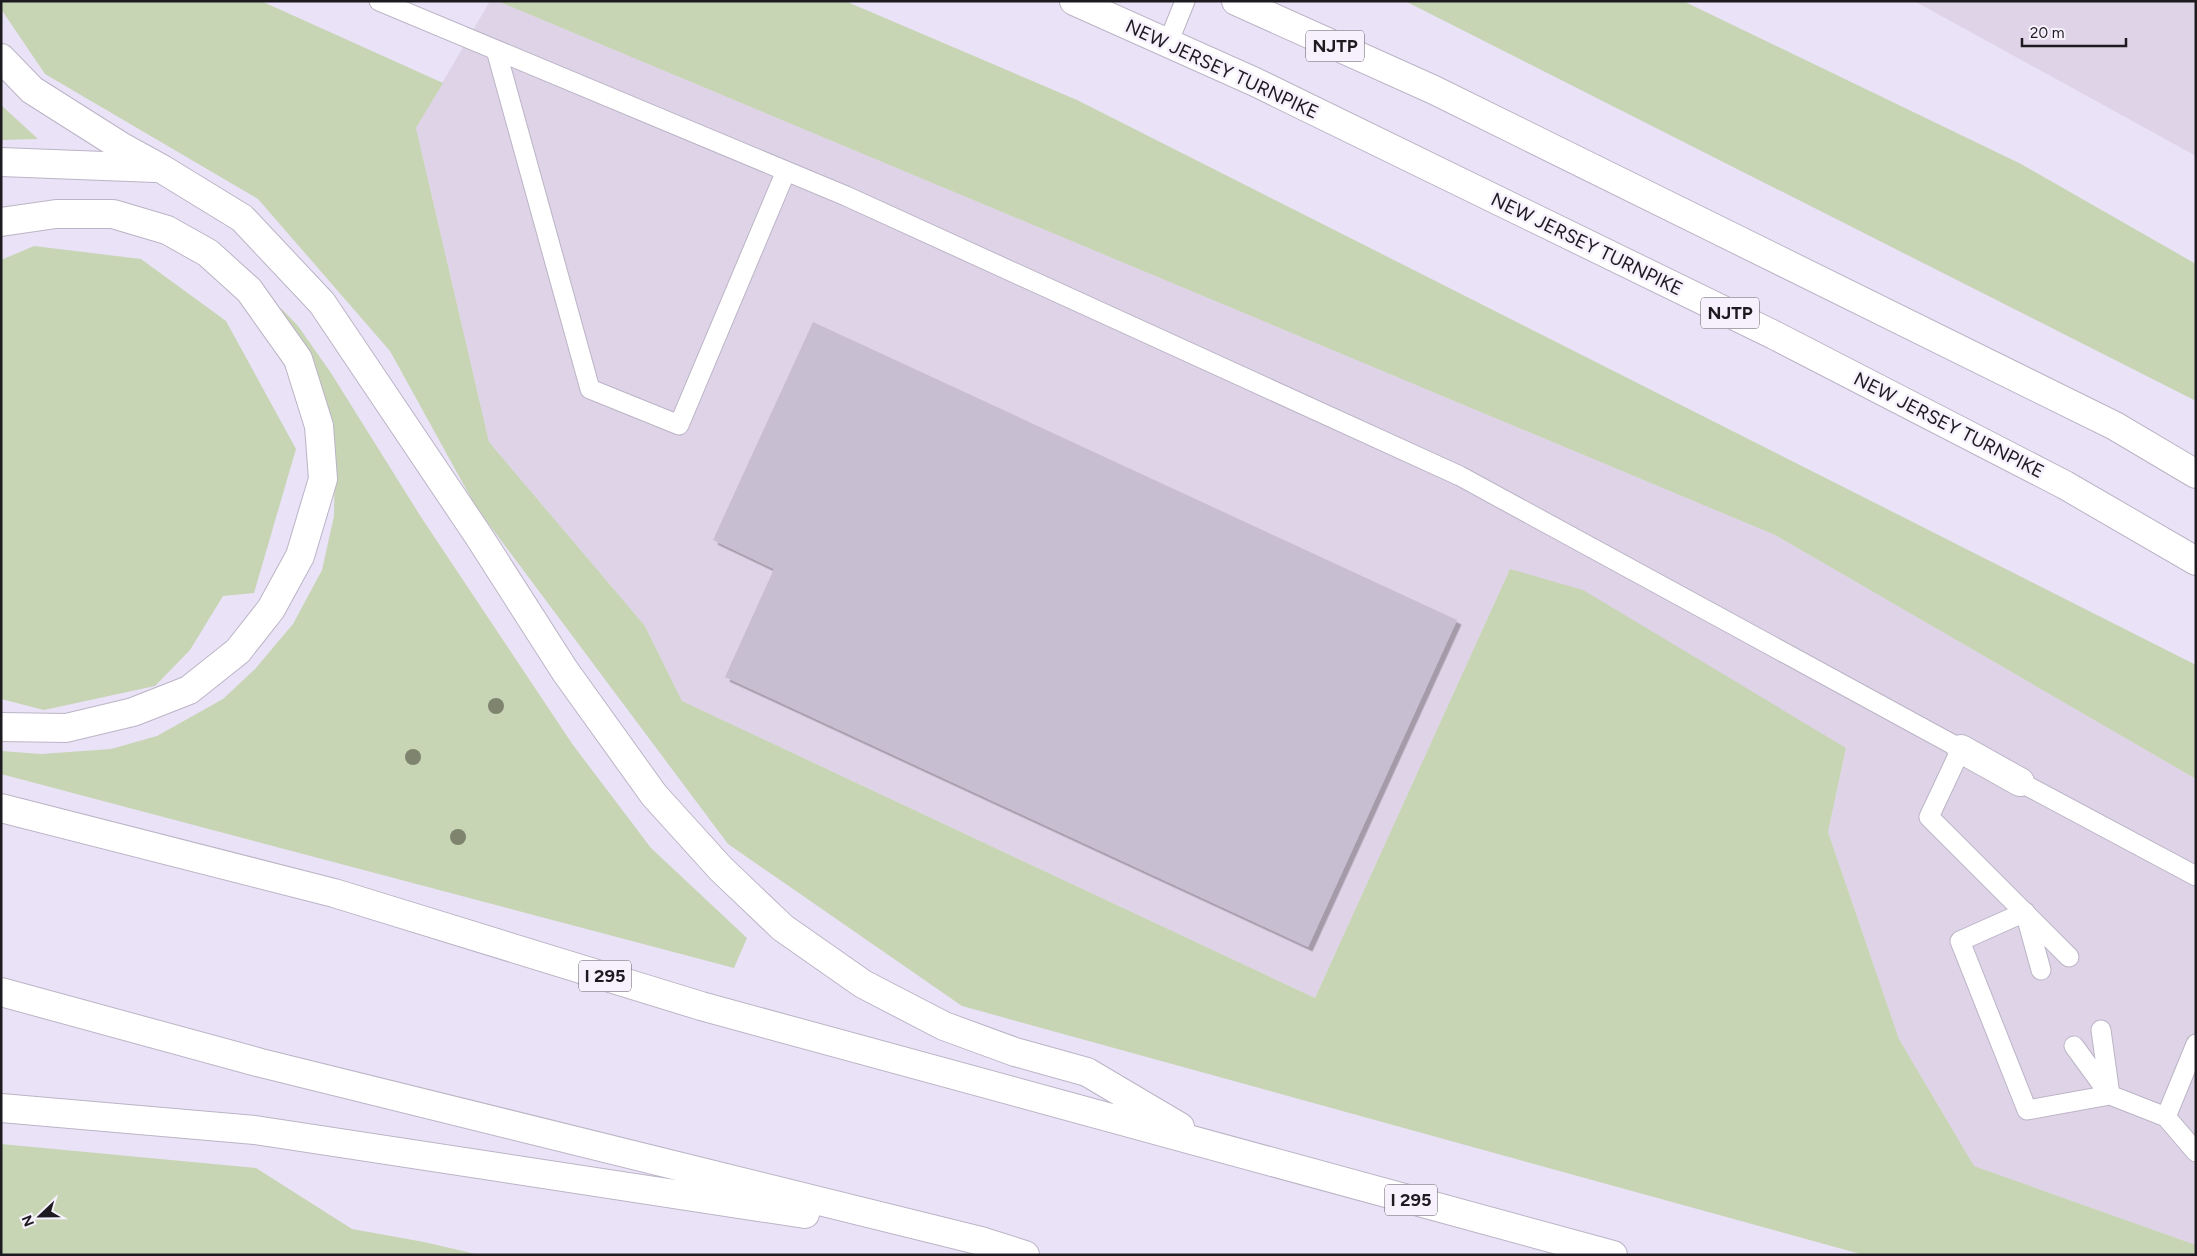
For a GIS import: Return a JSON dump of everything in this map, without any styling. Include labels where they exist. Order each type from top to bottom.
[{"type":"main road","name":"NEW JERSEY TURNPIKE","points":[[1074,1],[1255,82],[1774,335],[2065,484],[2196,561]]},
{"type":"main road","name":"NJTP","points":[[1236,1],[1452,99],[2106,422],[2196,474]]},
{"type":"main road","points":[[1,58],[32,90],[122,147],[162,168],[242,218],[322,303],[478,535],[565,671],[654,795],[721,869],[783,928],[863,984],[944,1026],[1015,1052],[1087,1072],[1209,1145]]},
{"type":"main road","points":[[1,162],[162,168]]},
{"type":"main road","points":[[1,222],[56,214],[113,214],[166,230],[208,253],[249,290],[298,359],[319,426],[323,479],[300,556],[271,609],[238,650],[189,690],[133,712],[66,728],[1,727]]},
{"type":"main road","points":[[1961,749],[2020,782]]},
{"type":"main road","name":"I 295","points":[[1,808],[334,893],[701,1006],[1613,1255]]},
{"type":"main road","points":[[1,992],[260,1063],[981,1242],[1025,1255]]},
{"type":"main road","points":[[1,1108],[255,1130],[981,1242]]},
{"type":"lane","points":[[378,1],[846,196],[1460,476],[1961,749],[1929,817],[2069,957]]},
{"type":"lane","points":[[1168,44],[1185,1]]},
{"type":"lane","points":[[496,50],[590,389],[679,425],[786,170]]},
{"type":"lane","points":[[2020,782],[2196,876]]},
{"type":"lane","points":[[2025,912],[2041,970]]},
{"type":"lane","points":[[2025,912],[1960,941],[2027,1110],[2110,1095]]},
{"type":"lane","points":[[2102,1030],[2110,1095]]},
{"type":"lane","points":[[2166,1118],[2196,1044]]},
{"type":"lane","points":[[2074,1046],[2110,1095],[2166,1118],[2196,1152]]},
{"type":"shaded area","points":[[490,1],[497,1],[1775,535],[2196,779],[2196,1245],[1974,1166],[1899,1039],[1828,832],[1846,748],[1510,569],[1315,998],[682,701],[645,626],[489,442],[416,128]]},
{"type":"shaded area","points":[[1914,1],[2196,1],[2196,156],[1916,2]]},
{"type":"green space","points":[[1,1],[261,1],[443,83],[416,128],[489,442],[645,626],[682,701],[1315,998],[1510,569],[1583,590],[1846,748],[1828,832],[1899,1039],[1974,1166],[2196,1245],[2196,1255],[1864,1255],[962,1006],[728,844],[476,507],[390,351],[258,199],[45,74],[1,9]]},
{"type":"green space","points":[[497,1],[845,1],[1077,100],[2196,665],[2196,779],[1775,535]]},
{"type":"green space","points":[[1405,1],[1683,1],[2021,164],[2196,264],[2196,401]]},
{"type":"green space","points":[[1,105],[38,139],[1,140]]},
{"type":"green space","points":[[34,246],[141,259],[226,321],[296,449],[254,593],[223,596],[190,650],[155,686],[44,710],[1,699],[1,260]]},
{"type":"green space","points":[[280,307],[298,326],[331,373],[421,517],[573,745],[651,848],[747,938],[734,968],[1,774],[1,751],[41,754],[111,749],[157,736],[223,699],[255,669],[293,624],[322,570],[334,516],[335,456],[297,337]]},
{"type":"green space","points":[[1,1144],[256,1168],[352,1229],[424,1242],[480,1255],[1,1255]]},
{"type":"building","points":[[813,322],[1457,620],[1308,947],[725,677],[774,569],[713,540]]}]
